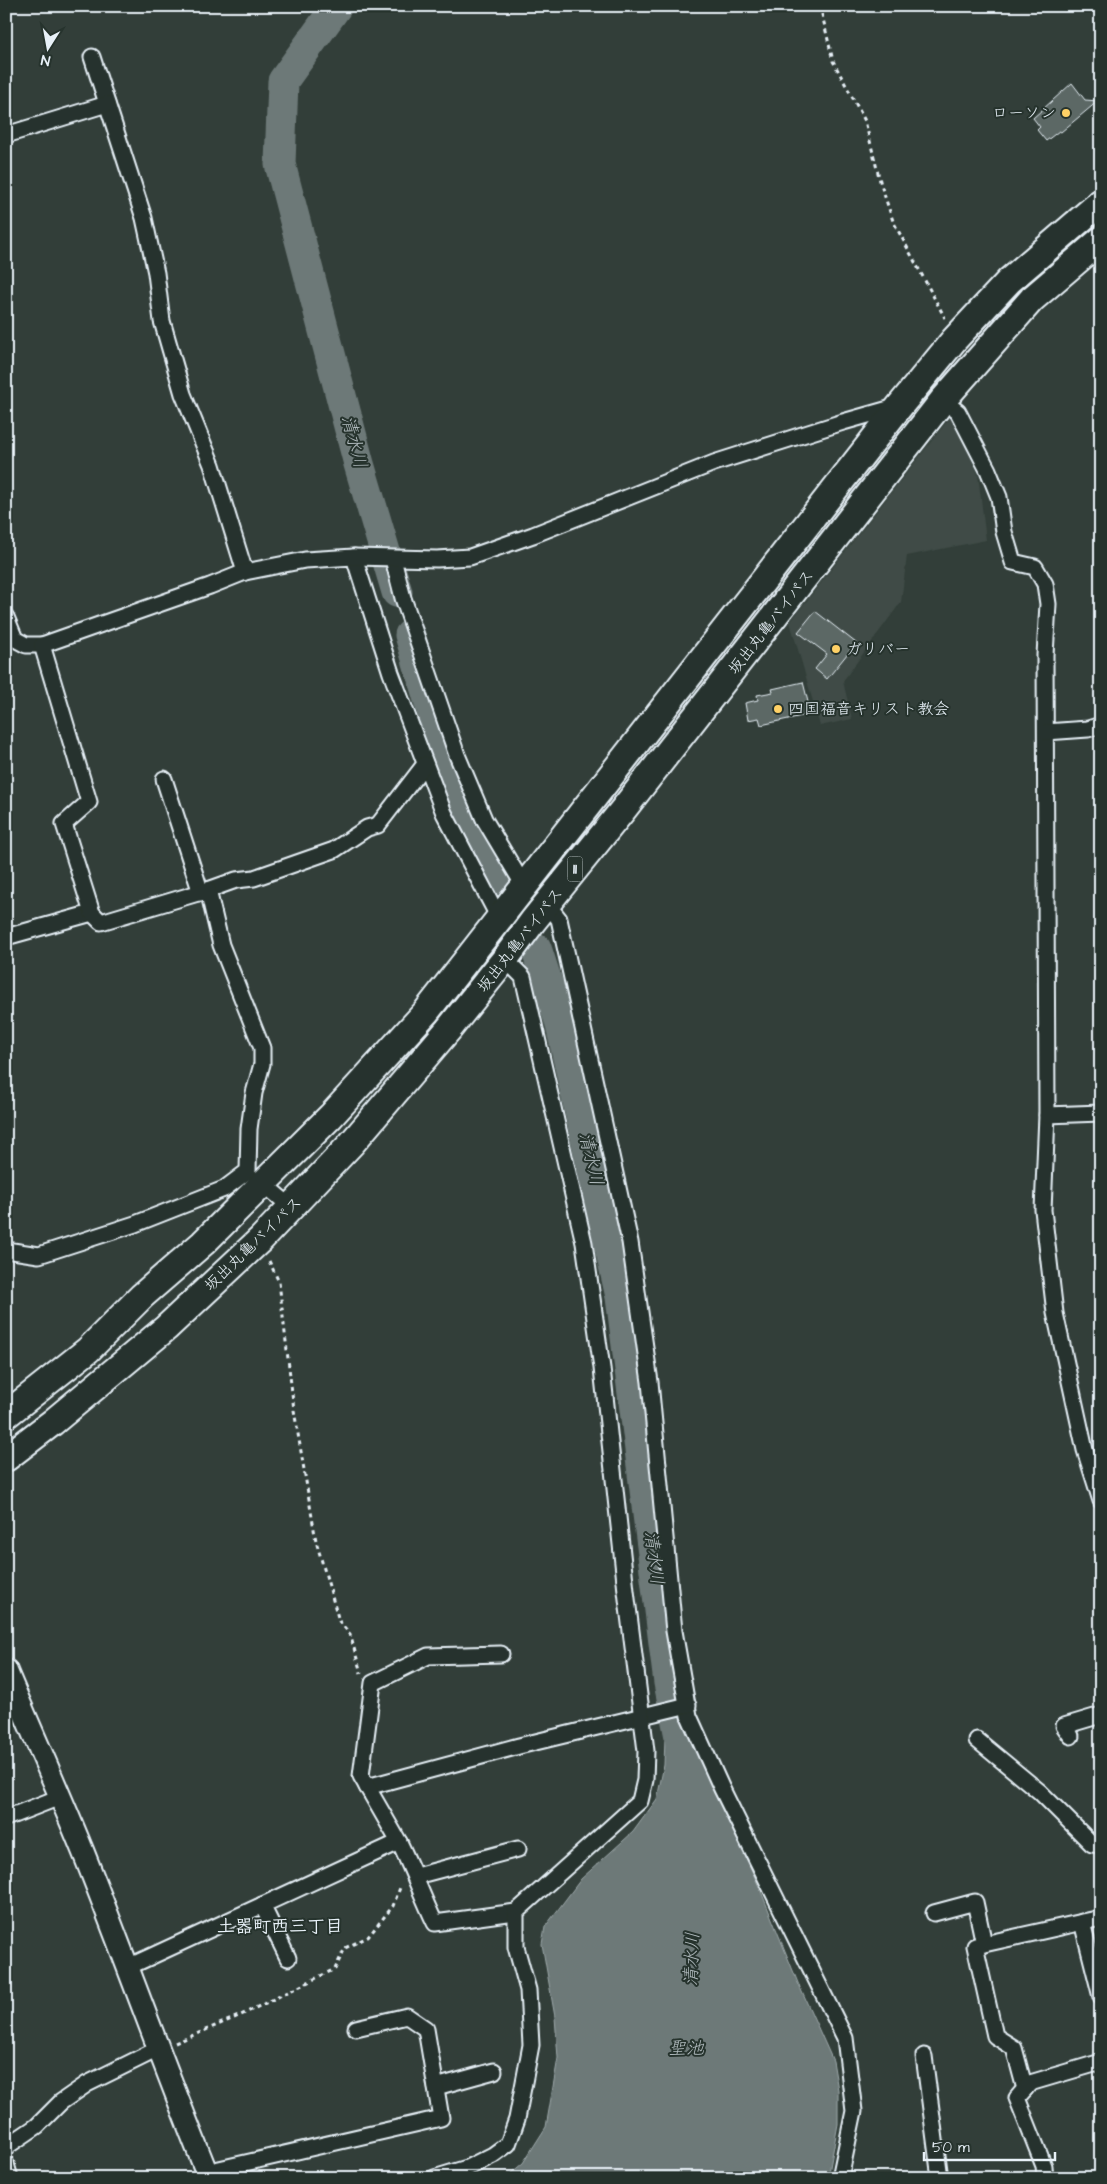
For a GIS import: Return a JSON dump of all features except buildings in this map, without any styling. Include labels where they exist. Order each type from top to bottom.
[{"type":"highway","name":"坂出丸亀バイパス","points":[[6,1415],[88,1350],[142,1296],[203,1243],[256,1177],[331,1116],[426,1012],[956,338],[1008,281],[1101,202]]},
{"type":"highway","name":"坂出丸亀バイパス","points":[[6,1458],[53,1422],[166,1328],[291,1208],[351,1144],[448,1030],[505,959],[943,400],[1032,299],[1101,240]]},
{"type":"street","points":[[92,56],[144,218],[156,273],[162,321],[183,394],[212,465],[245,572]]},
{"type":"street","points":[[6,135],[106,104]]},
{"type":"street","points":[[943,400],[958,412],[988,470],[999,497],[1004,532],[1013,562],[1035,567],[1045,584],[1048,604],[1044,655],[1047,1115],[1043,1210],[1055,1313],[1085,1450],[1101,1501]]},
{"type":"street","points":[[6,617],[15,639],[26,644],[42,645],[245,572],[305,560],[354,557],[437,559],[470,557],[533,535],[714,463],[843,422],[900,407]]},
{"type":"street","points":[[354,557],[391,673],[444,813],[500,918]]},
{"type":"street","points":[[393,559],[403,598],[457,755],[484,819],[524,886]]},
{"type":"street","points":[[42,645],[89,802],[64,824],[92,913],[101,922],[236,880],[254,878],[334,850],[366,828],[378,825],[425,764]]},
{"type":"street","points":[[1046,732],[1101,725]]},
{"type":"street","points":[[164,779],[205,891],[220,945],[262,1048],[262,1064],[254,1093],[249,1129],[256,1177],[291,1208]]},
{"type":"street","points":[[547,904],[559,919],[630,1242],[650,1382],[674,1631],[689,1716],[722,1788],[845,2038],[854,2111],[840,2178]]},
{"type":"street","points":[[6,938],[92,913]]},
{"type":"street","points":[[501,1654],[428,1656],[373,1683],[361,1776],[416,1876],[419,1890],[435,1923],[516,1912],[640,1801],[645,1780],[646,1751],[626,1591],[602,1368],[584,1243],[523,976],[505,959]]},
{"type":"street","points":[[1047,1115],[1101,1113]]},
{"type":"street","points":[[6,1250],[39,1255],[126,1227],[256,1177]]},
{"type":"street","points":[[6,1670],[60,1797],[208,2175],[441,2118],[426,2029],[407,2016],[356,2028]]},
{"type":"street","points":[[367,1787],[519,1746],[688,1705]]},
{"type":"street","points":[[1071,1736],[1064,1726],[1101,1715]]},
{"type":"street","points":[[977,1740],[1040,1792],[1092,1844],[1101,1845]]},
{"type":"street","points":[[6,1818],[60,1797]]},
{"type":"street","points":[[128,1967],[398,1842]]},
{"type":"street","points":[[416,1876],[518,1849]]},
{"type":"street","points":[[934,1913],[975,1902],[984,1944]]},
{"type":"street","points":[[262,1905],[288,1958]]},
{"type":"street","points":[[434,2178],[467,2168],[493,2155],[508,2144],[517,2119],[531,2045],[528,1990],[516,1947],[516,1912]]},
{"type":"street","points":[[1025,2089],[1014,2048],[995,2036],[975,1946],[1101,1918]]},
{"type":"street","points":[[1082,1922],[1100,1987]]},
{"type":"street","points":[[6,2147],[37,2126],[61,2102],[87,2084],[158,2049]]},
{"type":"street","points":[[924,2056],[940,2178]]},
{"type":"street","points":[[1044,2178],[1044,2166],[1017,2098],[1030,2083],[1101,2062]]},
{"type":"street","points":[[436,2087],[494,2071]]},
{"type":"street","points":[[6,2164],[10,2178]]},
{"type":"path","points":[[820,6],[832,60],[865,121],[881,185],[893,222],[956,338]]},
{"type":"path","points":[[267,1257],[279,1282],[294,1410],[322,1564],[334,1598],[339,1620],[350,1634],[362,1675],[373,1683]]},
{"type":"path","points":[[158,2049],[241,2015],[335,1969],[345,1948],[368,1937],[392,1906],[402,1881],[416,1876]]},
{"type":"shaded area","points":[[951,416],[958,421],[978,474],[986,540],[907,556],[901,602],[843,681],[852,719],[820,726],[790,622]]},
{"type":"water","name":"聖池","points":[[692,1730],[704,1764],[760,1889],[798,1983],[833,2061],[838,2090],[838,2124],[828,2178],[505,2178],[523,2163],[546,2127],[558,2058],[555,2017],[542,1944],[545,1927],[581,1879],[633,1832],[657,1799],[664,1765],[665,1738]]},
{"type":"waterway","name":"清水川","points":[[337,6],[283,81],[280,164],[359,464],[397,592]]},
{"type":"waterway","name":"清水川","points":[[410,635],[454,785],[501,879]]},
{"type":"waterway","name":"清水川","points":[[536,948],[560,1021],[621,1297],[669,1683],[688,1776]]},
{"type":"place","name":"ローソン","points":[[1066,113]]},
{"type":"place","name":"ガリバー","points":[[836,649]]},
{"type":"place","name":"四国福音キリスト教会","points":[[778,709]]},
{"type":"district","name":"土器町西三丁目","points":[[280,1926]]}]
